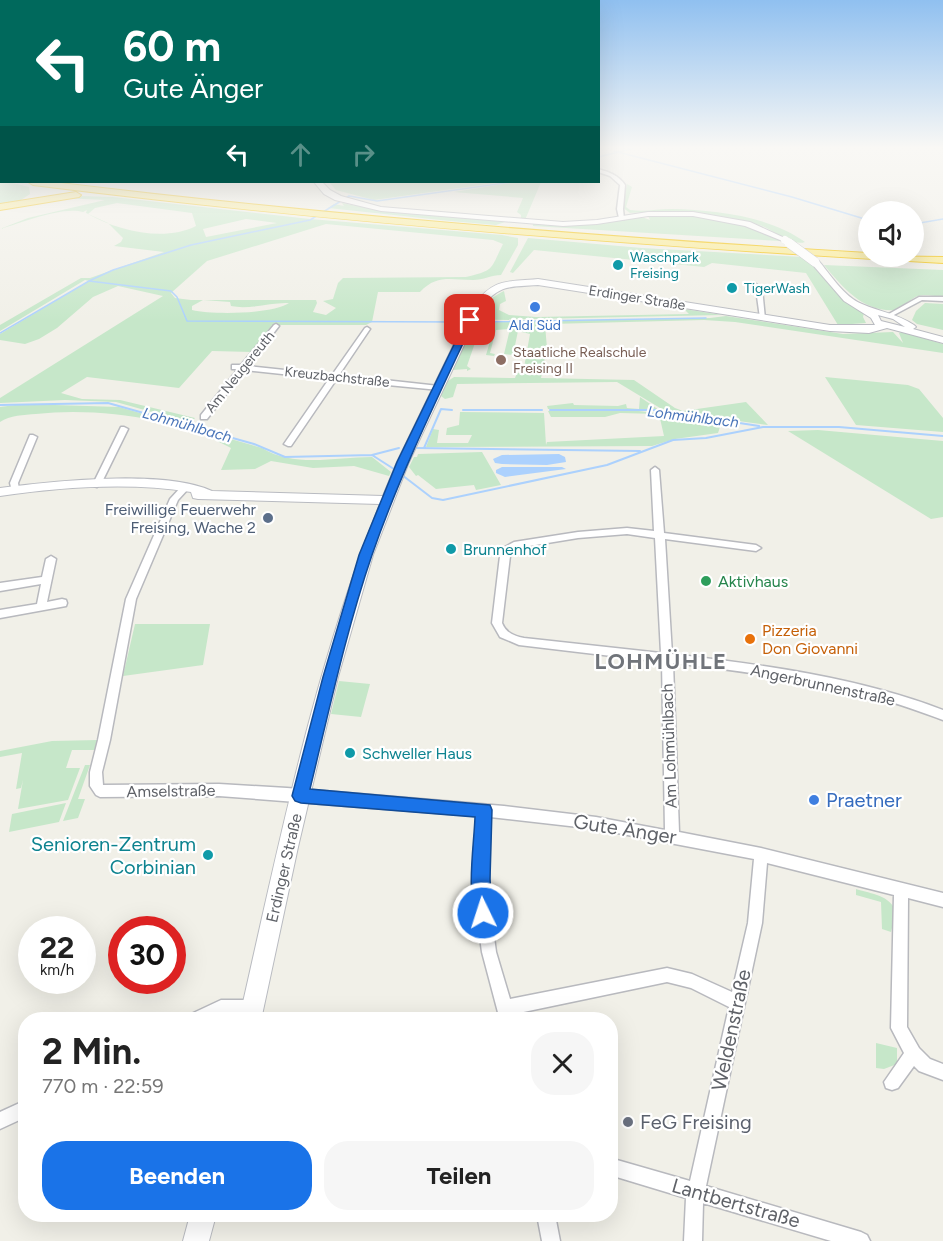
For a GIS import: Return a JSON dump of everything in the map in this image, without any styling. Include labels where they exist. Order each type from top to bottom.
[{"type":"highway","points":[[243,206],[580,238],[858,254]]},
{"type":"highway","points":[[255,206],[321,214]]},
{"type":"highway","points":[[924,256],[943,258]]},
{"type":"highway","points":[[924,257],[943,258]]},
{"type":"street","points":[[368,206],[381,209],[553,224],[588,223],[621,214],[673,213],[719,217],[755,226],[785,240],[815,262],[852,304],[882,319],[901,323],[943,338]]},
{"type":"street","points":[[620,206],[621,214]]},
{"type":"street","name":"Erdinger Straße","points":[[251,1012],[330,677],[366,555],[399,471],[477,307],[487,294],[510,283],[547,283],[830,328],[863,329],[882,319]]},
{"type":"street","points":[[753,285],[759,288],[763,318]]},
{"type":"street","points":[[882,319],[921,298],[943,299]]},
{"type":"street","points":[[901,323],[907,307]]},
{"type":"street","name":"Am Neugereuth","points":[[204,417],[239,367],[276,326]]},
{"type":"street","points":[[288,444],[367,329]]},
{"type":"street","name":"Kreuzbachstraße","points":[[239,367],[439,388]]},
{"type":"street","points":[[97,484],[124,429]]},
{"type":"street","points":[[15,489],[14,483],[33,437]]},
{"type":"street","name":"Am Lohmühlbach","points":[[655,470],[657,534],[662,568],[671,737],[672,836]]},
{"type":"street","points":[[0,492],[97,484],[170,485],[187,488],[197,495],[389,500]]},
{"type":"street","name":"Amselstraße","points":[[187,488],[174,499],[131,599],[105,742],[94,779],[95,787],[100,791],[219,790],[301,796]]},
{"type":"street","points":[[666,657],[524,642],[505,637],[499,631],[497,623],[505,556],[508,549],[514,545],[610,532],[657,534],[756,548]]},
{"type":"street","points":[[41,607],[51,559]]},
{"type":"street","points":[[0,587],[47,580]]},
{"type":"street","points":[[0,614],[62,603]]},
{"type":"street","name":"Angerbrunnenstraße","points":[[666,657],[832,683],[905,701],[943,715]]},
{"type":"street","name":"Gute Änger","points":[[301,796],[484,810],[596,823],[760,854],[943,900]]},
{"type":"street","points":[[484,810],[482,900],[489,952],[505,1012]]},
{"type":"street","name":"Weldenstraße","points":[[693,1241],[696,1190],[755,923],[760,854]]},
{"type":"street","points":[[901,889],[899,1028],[913,1054],[925,1065],[943,1072]]},
{"type":"street","points":[[514,1012],[667,975],[692,981],[736,1002]]},
{"type":"street","points":[[212,1012],[221,1008],[241,1012]]},
{"type":"street","points":[[891,1082],[913,1054]]},
{"type":"street","points":[[0,1121],[18,1112]]},
{"type":"street","name":"Lantbertstraße","points":[[618,1168],[861,1241]]},
{"type":"street","points":[[196,1241],[200,1222]]},
{"type":"street","points":[[547,1222],[551,1241]]},
{"type":"green space","points":[[80,206],[104,206],[95,208],[88,214],[87,210],[83,212],[64,211],[0,229],[28,218]]},
{"type":"green space","points":[[139,206],[193,206],[310,219],[502,235],[518,238],[518,245],[501,275],[477,280],[438,280],[420,292],[378,292],[372,322],[366,325],[272,325],[252,352],[212,351],[179,388],[87,377],[61,393],[82,399],[120,400],[195,418],[191,423],[116,402],[65,400],[0,403],[0,398],[163,296],[118,286],[93,297],[57,328],[39,339],[25,344],[0,340],[0,334],[89,281],[85,280],[0,331],[0,325],[81,278],[90,278],[164,252],[114,246],[123,238],[108,223],[142,232],[170,233],[196,226],[192,213]],"holes":[[[246,219],[277,223],[206,237],[203,229]],[[326,224],[493,240],[503,244],[490,268],[482,273],[466,277],[343,278],[338,283],[333,299],[323,301],[336,308],[326,315],[313,312],[316,300],[175,298],[171,293],[207,261]],[[203,300],[230,302],[231,306],[238,307],[289,303],[281,307],[257,311],[214,313],[192,310],[192,306]]]},
{"type":"green space","points":[[344,206],[505,222],[496,225],[328,208]]},
{"type":"green space","points":[[520,206],[531,206],[525,220],[521,219],[521,215],[517,212]]},
{"type":"green space","points":[[626,206],[630,210],[640,211],[672,209],[741,216],[775,226],[805,242],[788,240],[764,227],[741,220],[702,214],[630,213],[622,207]]},
{"type":"green space","points":[[648,216],[703,217],[738,223],[769,234],[780,241],[533,226],[533,224],[592,225],[642,217],[650,220]]},
{"type":"green space","points":[[528,238],[642,248],[803,257],[812,264],[839,296],[864,313],[866,323],[838,325],[806,273],[712,263],[704,267],[534,250],[513,273],[510,272]]},
{"type":"green space","points":[[824,265],[943,270],[943,297],[921,295],[897,310],[885,310],[874,308],[856,298]]},
{"type":"green space","points":[[504,291],[506,301],[500,304],[499,310],[509,315],[536,317],[689,314],[684,309],[722,315],[481,320],[485,306]]},
{"type":"green space","points":[[925,303],[943,304],[943,330],[917,324],[912,320],[916,311]]},
{"type":"green space","points":[[726,316],[843,334],[893,332],[903,343],[899,333],[902,332],[943,344],[943,353],[735,322],[704,320],[550,324],[545,325],[547,348],[541,378],[634,380],[683,411],[746,402],[768,425],[665,411],[617,382],[457,384],[453,397],[445,399],[441,396],[448,381],[454,377],[515,378],[517,373],[523,373],[530,334],[518,331],[513,355],[504,354],[510,329],[496,330],[490,353],[495,354],[494,356],[486,355],[491,338],[471,329],[475,322]]},
{"type":"green space","points":[[468,336],[479,337],[481,340],[476,340],[467,366],[471,369],[453,370]]},
{"type":"green space","points":[[825,377],[908,385],[919,389],[943,418],[943,432],[856,425]]},
{"type":"green space","points":[[640,397],[659,410],[548,409],[547,406],[573,403],[574,405],[618,406],[626,404],[627,408],[639,409]]},
{"type":"green space","points":[[23,404],[119,407],[262,448],[288,458],[316,460],[372,457],[391,472],[389,476],[354,466],[313,468],[271,461],[255,469],[221,470],[231,448],[187,429],[136,417],[60,412],[17,416],[0,422],[0,407]]},
{"type":"green space","points":[[548,411],[639,411],[722,421],[718,433],[675,439],[652,446],[426,447],[433,429],[439,430],[437,443],[468,443],[472,435],[446,435],[447,428],[459,425],[460,412],[544,413],[546,445],[547,442],[664,436],[659,414],[620,413],[605,417],[551,417]]},
{"type":"green space","points":[[818,430],[943,441],[943,517],[931,519],[788,431]]},
{"type":"green space","points":[[482,452],[501,485],[476,490],[474,485],[436,489],[418,475],[416,476],[409,467],[418,454]]},
{"type":"green space","points":[[135,624],[210,624],[203,665],[123,676]]},
{"type":"green space","points":[[339,681],[370,684],[361,717],[331,714]]},
{"type":"green space","points":[[98,740],[95,750],[72,750],[66,768],[80,768],[68,800],[18,809],[23,780],[21,788],[16,789],[22,753],[0,757],[0,751],[52,741]]},
{"type":"green space","points":[[85,765],[90,765],[78,799],[85,799],[78,818],[63,821]]},
{"type":"green space","points":[[66,803],[59,822],[9,832],[12,814]]},
{"type":"green space","points":[[856,889],[880,896],[893,906],[896,912],[891,932],[882,929],[881,902],[856,895]]},
{"type":"green space","points":[[876,1043],[897,1048],[897,1064],[884,1069],[876,1068]]},
{"type":"water","points":[[559,454],[565,457],[566,462],[547,465],[502,464],[495,463],[493,459],[502,455]]},
{"type":"water","points":[[502,467],[562,467],[566,469],[505,477],[496,473],[496,470]]},
{"type":"waterway","points":[[89,281],[113,270],[191,245],[310,220],[333,206]]},
{"type":"waterway","points":[[821,206],[858,217]]},
{"type":"waterway","points":[[924,222],[943,219]]},
{"type":"waterway","points":[[0,333],[89,281]]},
{"type":"waterway","points":[[89,281],[171,291],[177,297],[187,321],[464,322]]},
{"type":"waterway","points":[[476,322],[706,318]]},
{"type":"waterway","name":"Lohmühlbach","points":[[0,405],[108,403],[254,444],[285,457],[372,455]]},
{"type":"waterway","name":"Lohmühlbach","points":[[424,448],[441,409],[452,410]]},
{"type":"waterway","name":"Lohmühlbach","points":[[463,410],[542,410]]},
{"type":"waterway","name":"Lohmühlbach","points":[[550,410],[655,410],[759,426]]},
{"type":"waterway","name":"Lohmühlbach","points":[[402,475],[432,498],[443,500],[607,465],[673,440],[706,438],[763,427],[839,427],[943,436]]},
{"type":"waterway","name":"Lohmühlbach","points":[[372,455],[399,448]]},
{"type":"waterway","name":"Lohmühlbach","points":[[417,448],[640,451]]},
{"type":"waterway","name":"Lohmühlbach","points":[[372,455],[397,471]]},
{"type":"place","name":"Waschpark Freising","points":[[618,265]]},
{"type":"place","name":"TigerWash","points":[[732,288]]},
{"type":"place","name":"Aldi Süd","points":[[535,307]]},
{"type":"place","name":"Staatliche Realschule Freising II","points":[[501,360]]},
{"type":"place","name":"Freiwillige Feuerwehr Freising, Wache 2","points":[[268,518]]},
{"type":"place","name":"Brunnenhof","points":[[451,549]]},
{"type":"place","name":"Aktivhaus","points":[[706,581]]},
{"type":"place","name":"Pizzeria Don Giovanni","points":[[750,639]]},
{"type":"place","name":"Schweller Haus","points":[[350,753]]},
{"type":"place","name":"Praetner","points":[[814,800]]},
{"type":"place","name":"Senioren-Zentrum Corbinian","points":[[208,855]]},
{"type":"place","name":"FeG Freising","points":[[628,1122]]},
{"type":"district","name":"LOHMÜHLE","points":[[661,661]]},
{"type":"route","points":[[470,320],[402,462],[366,555],[330,677],[301,796],[484,810],[481,879],[483,913]]}]
